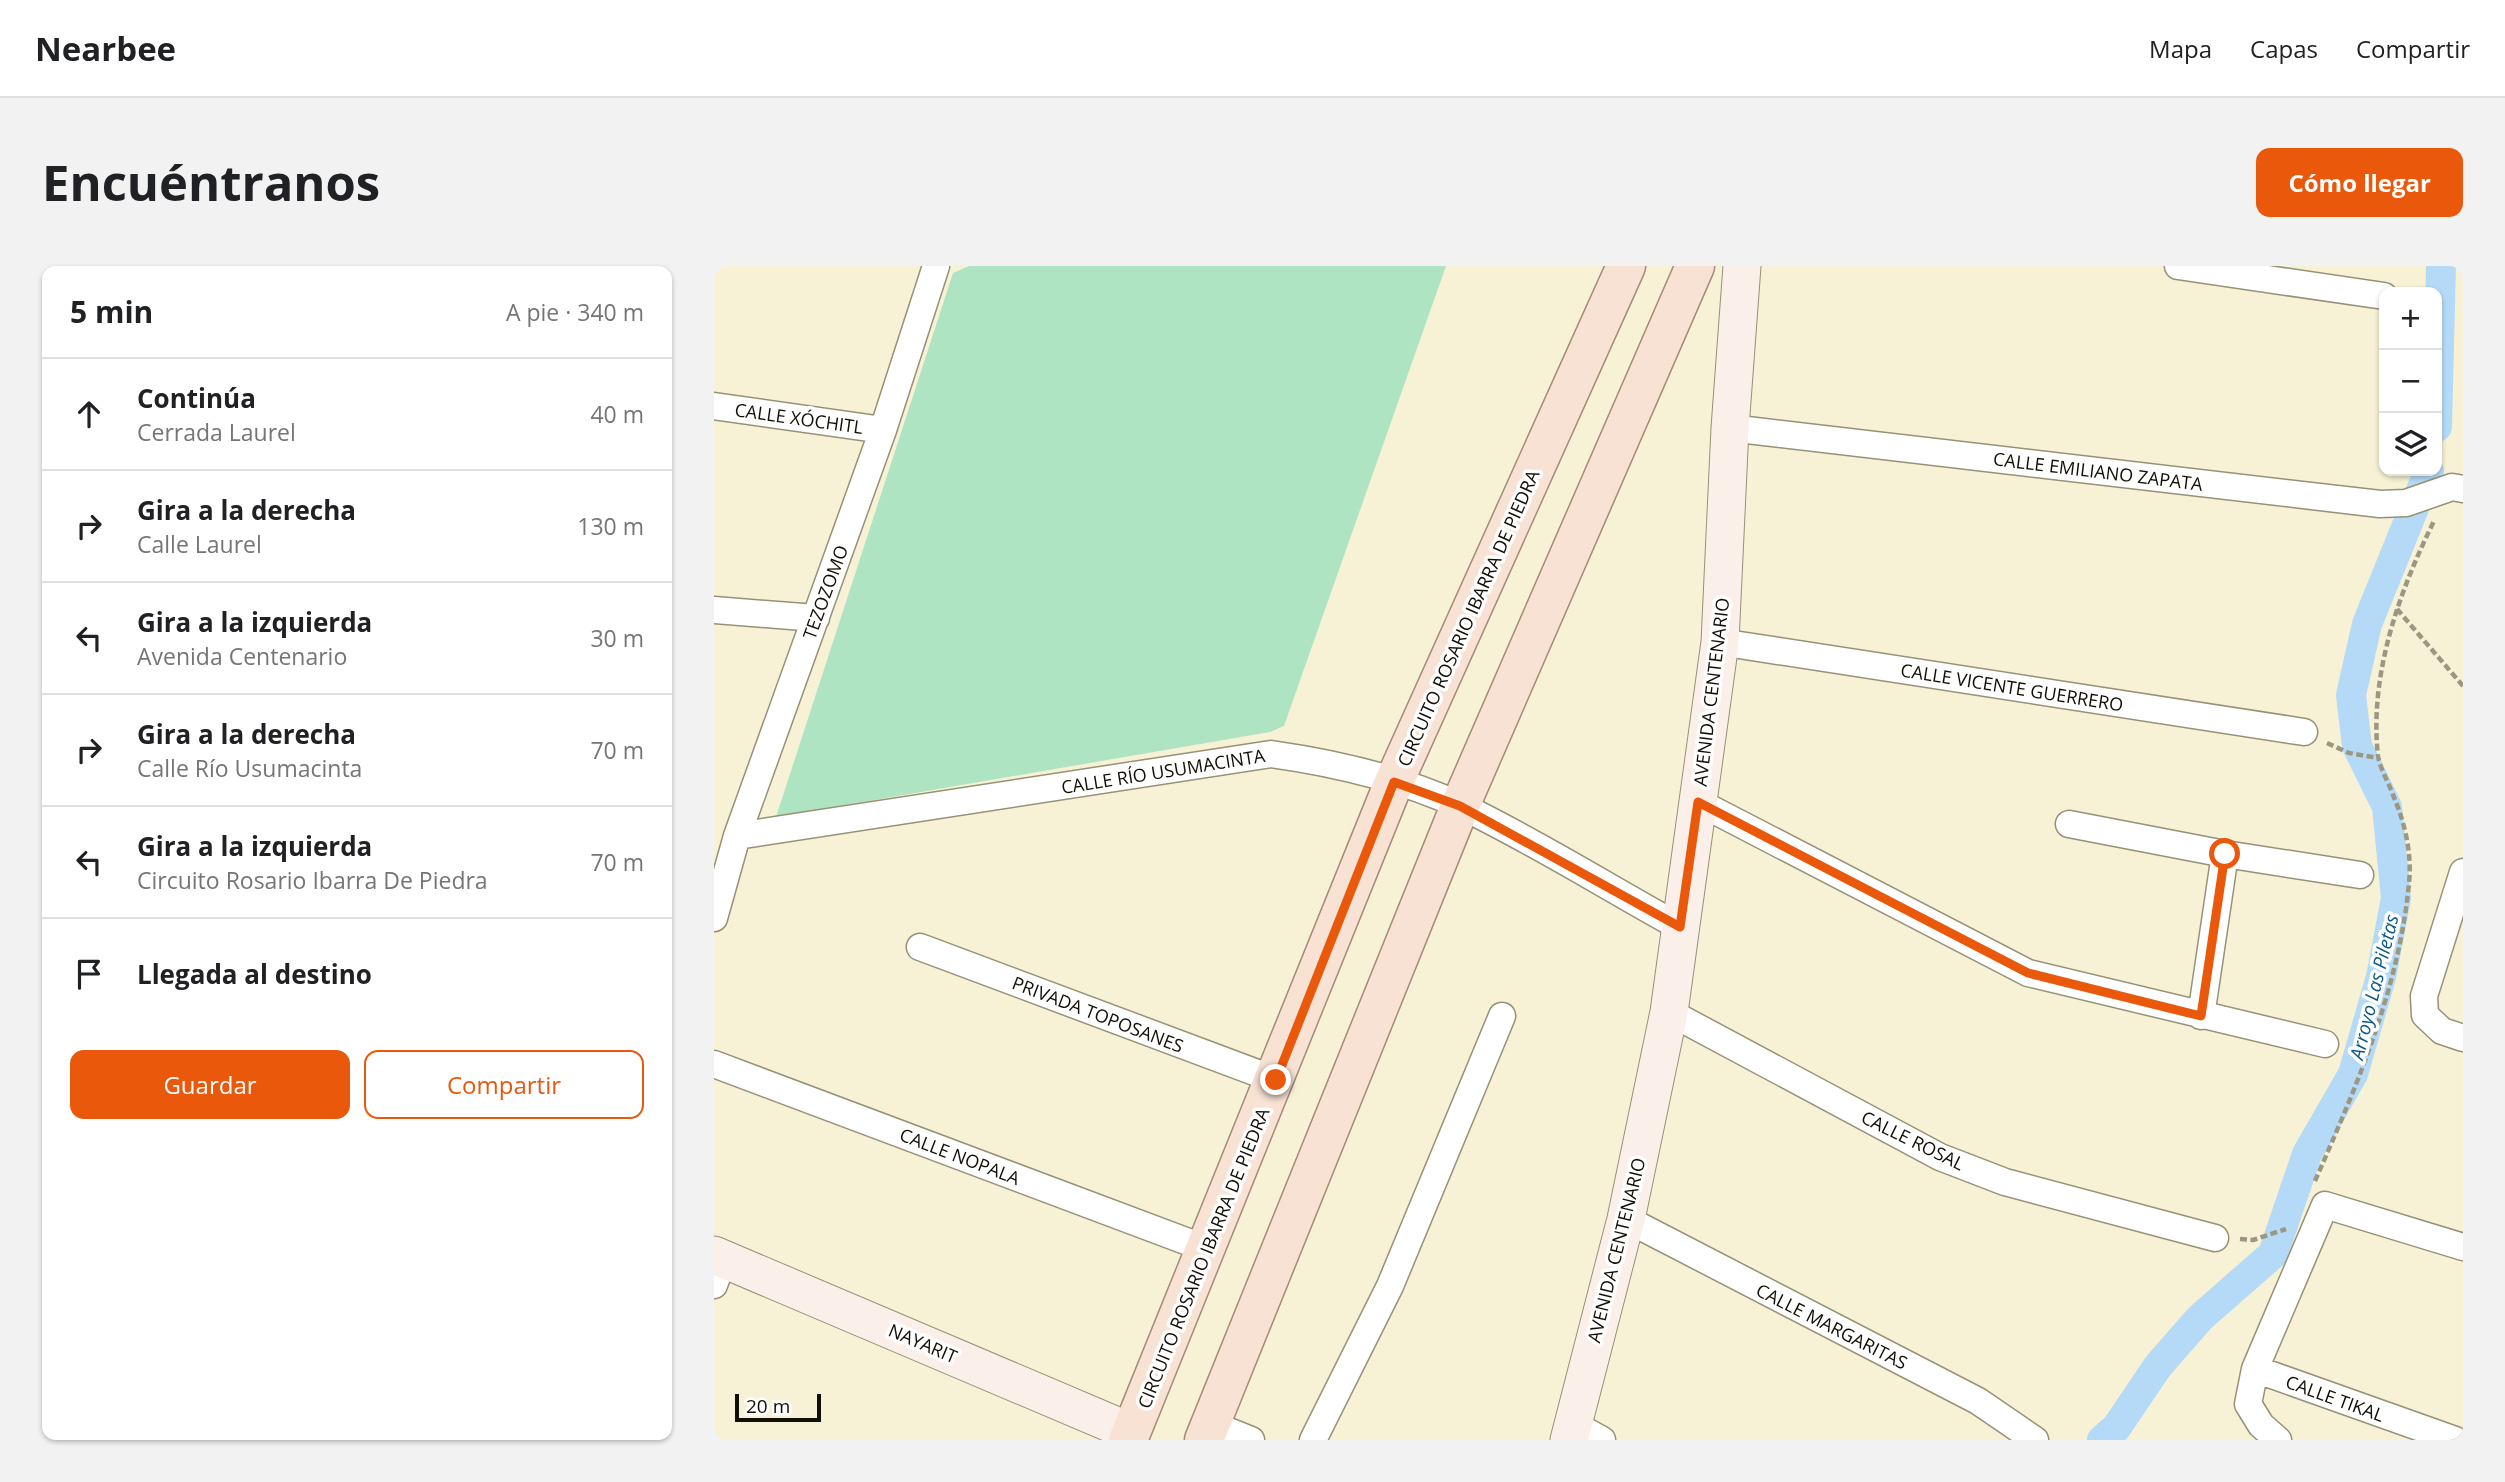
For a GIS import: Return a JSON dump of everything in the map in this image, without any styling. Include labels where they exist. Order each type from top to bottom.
[{"type":"main road","name":"CIRCUITO ROSARIO IBARRA DE PIEDRA","points":[[1130,1436],[1276,1080],[1394,782],[1626,266]]},
{"type":"main road","points":[[1207,1432],[1460,806],[1695,266]]},
{"type":"street","name":"TEZOZOMO","points":[[714,917],[737,836],[883,430],[936,266]]},
{"type":"street","name":"AVENIDA CENTENARIO","points":[[1581,1435],[1669,1012],[1698,802],[1720,642],[1730,428],[1742,266]]},
{"type":"street","points":[[2178,266],[2379,295]]},
{"type":"street","name":"CALLE XÓCHITL","points":[[714,406],[883,430]]},
{"type":"street","name":"CALLE EMILIANO ZAPATA","points":[[1730,428],[2380,504],[2406,503],[2457,488]]},
{"type":"street","points":[[714,610],[816,618]]},
{"type":"street","name":"CALLE VICENTE GUERRERO","points":[[1720,642],[2304,732]]},
{"type":"street","name":"CALLE RÍO USUMACINTA","points":[[737,836],[1271,754],[1314,760],[1394,782],[1460,806],[1680,927]]},
{"type":"street","points":[[1698,802],[2028,973],[2325,1044]]},
{"type":"street","points":[[2069,824],[2225,854],[2360,875]]},
{"type":"street","points":[[2201,1016],[2225,854]]},
{"type":"street","points":[[2463,872],[2424,996],[2425,1015],[2442,1031],[2463,1038]]},
{"type":"street","name":"PRIVADA TOPOSANES","points":[[920,947],[1276,1080]]},
{"type":"street","name":"CALLE ROSAL","points":[[1669,1012],[1940,1157],[2005,1182],[2215,1238]]},
{"type":"street","points":[[1313,1440],[1390,1286],[1502,1016]]},
{"type":"street","name":"CALLE NOPALA","points":[[714,1064],[1207,1249]]},
{"type":"street","points":[[2278,1440],[2261,1425],[2248,1404],[2255,1369],[2325,1205],[2463,1247]]},
{"type":"street","name":"CALLE MARGARITAS","points":[[1626,1219],[1978,1401],[2035,1440]]},
{"type":"street","name":"NAYARIT","points":[[717,1266],[1130,1436]]},
{"type":"street","name":"CALLE TIKAL","points":[[2255,1369],[2455,1440]]},
{"type":"street","points":[[1207,1432],[1251,1440]]},
{"type":"path","points":[[2397,608],[2463,686]]},
{"type":"path","points":[[2349,753],[2378,758]]},
{"type":"path","points":[[2253,1240],[2295,1227]]},
{"type":"green space","points":[[969,266],[1446,266],[1284,726],[1270,732],[776,817],[953,273]]},
{"type":"waterway","name":"Arroyo Las Piletas","points":[[2437,413],[2441,266]]},
{"type":"waterway","name":"Arroyo Las Piletas","points":[[2102,1440],[2116,1428],[2158,1366],[2200,1318],[2273,1254],[2307,1154],[2353,1074],[2381,977],[2396,898],[2387,807],[2357,746],[2351,695],[2367,624],[2427,476]]},
{"type":"route","points":[[1276,1080],[1394,782],[1460,806],[1680,927],[1698,802],[2028,973],[2201,1016],[2225,854]]}]
